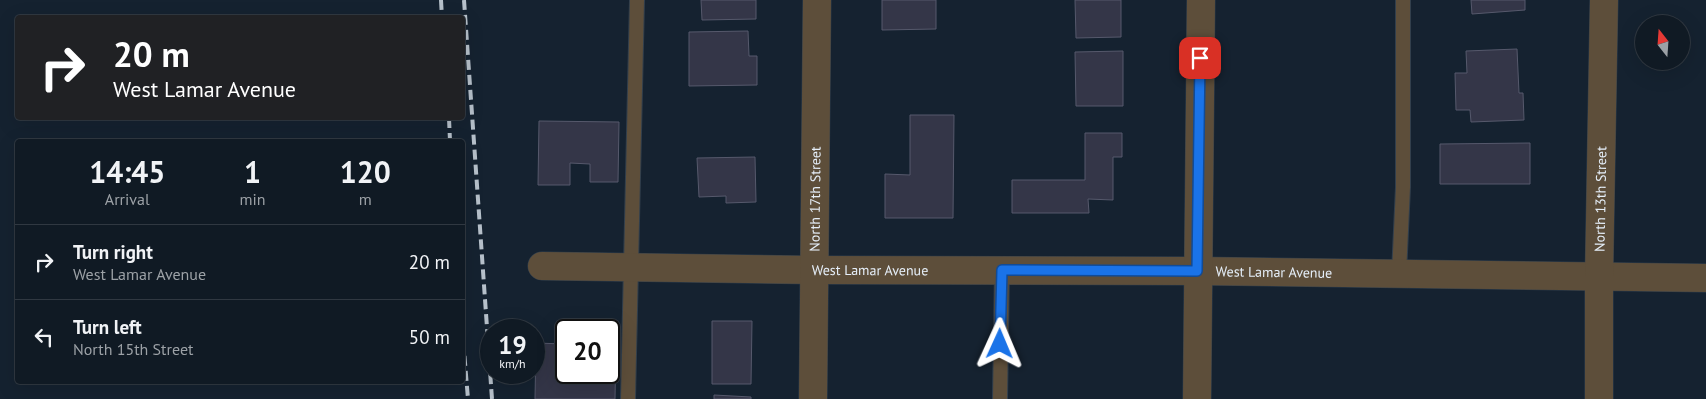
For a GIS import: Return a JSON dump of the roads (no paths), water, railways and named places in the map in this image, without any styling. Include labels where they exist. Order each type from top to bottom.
[{"type":"street","name":"North 17th Street","points":[[812,399],[817,0]]},
{"type":"street","points":[[1197,399],[1200,0]]},
{"type":"street","name":"North 13th Street","points":[[1599,399],[1599,277],[1604,0]]},
{"type":"street","name":"West Lamar Avenue","points":[[542,266],[814,270],[1197,271],[1706,278]]},
{"type":"lane","points":[[628,399],[637,0]]},
{"type":"lane","points":[[1399,274],[1404,188],[1403,0]]},
{"type":"lane","points":[[1000,399],[1002,270]]},
{"type":"railway","points":[[441,0],[442,15]]},
{"type":"railway","points":[[464,0],[492,399]]},
{"type":"railway","points":[[449,120],[450,139]]},
{"type":"railway","points":[[465,362],[468,399]]}]
